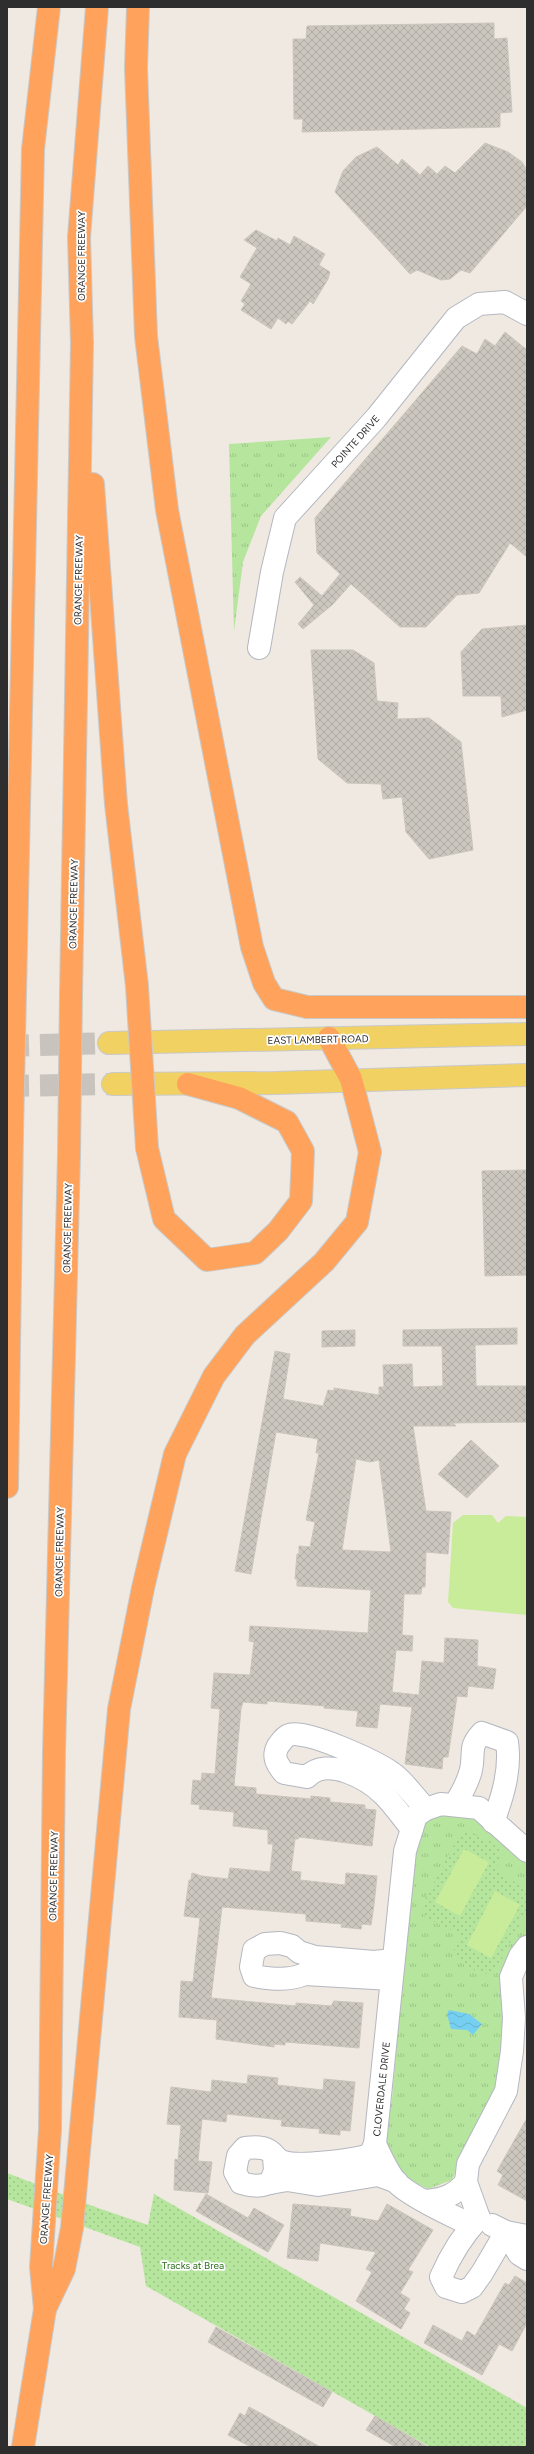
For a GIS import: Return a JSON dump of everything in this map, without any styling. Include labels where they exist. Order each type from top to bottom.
[{"type":"highway","points":[[7,1487],[12,1132],[33,149],[49,7]]},
{"type":"highway","name":"ORANGE FREEWAY","points":[[23,2447],[45,2309],[41,2268],[50,2130],[54,1753],[69,1155],[82,343],[79,237],[97,7]]},
{"type":"highway","points":[[138,7],[136,68],[146,336],[167,510],[252,947],[264,983],[274,998],[307,1007],[527,1007]]},
{"type":"highway","points":[[82,343],[116,804],[136,986],[147,1148],[164,1219],[207,1260],[255,1253],[278,1231],[301,1201],[304,1152],[288,1122],[239,1098],[188,1084]]},
{"type":"highway","points":[[45,2309],[64,2269],[72,2228],[119,1709],[143,1588],[175,1454],[214,1376],[245,1335],[324,1262],[357,1222],[370,1152],[351,1079],[329,1038]]},
{"type":"main road","name":"EAST LAMBERT ROAD","points":[[109,1044],[527,1034]]},
{"type":"main road","points":[[113,1084],[275,1083],[351,1079],[527,1075]]},
{"type":"street","name":"POINTE DRIVE","points":[[258,648],[272,572],[285,518],[376,418],[456,318],[479,304],[505,302],[527,314]]},
{"type":"street","points":[[455,1804],[465,1788],[471,1769],[473,1742],[482,1733],[507,1742],[509,1758],[500,1804],[493,1822]]},
{"type":"street","points":[[314,1739],[317,1755],[313,1770],[307,1777],[284,1773],[276,1762],[276,1751],[281,1741],[290,1735],[305,1735],[360,1754],[393,1773],[426,1809],[441,1804],[455,1804],[479,1808],[527,1851]]},
{"type":"street","points":[[313,1770],[328,1767],[351,1773],[384,1794],[412,1829]]},
{"type":"street","name":"CLOVERDALE DRIVE","points":[[426,1809],[416,1816],[405,1851],[375,2144],[386,2166],[397,2182],[426,2201],[463,2221],[479,2218]]},
{"type":"street","points":[[280,1943],[292,1946],[299,1952],[315,1957],[374,1962],[392,1969],[305,1974],[294,1979],[273,1980],[254,1976],[251,1967],[254,1950],[265,1944],[280,1943]]},
{"type":"street","points":[[527,1948],[520,1956],[511,1977],[514,2018],[512,2051],[506,2091],[468,2164],[466,2182],[479,2218],[506,2232],[527,2236]]},
{"type":"street","points":[[294,1979],[300,1971],[299,1952]]},
{"type":"street","points":[[375,2144],[370,2156],[353,2160],[297,2163],[281,2161],[270,2151],[258,2147],[245,2148],[238,2156],[234,2172],[241,2183],[255,2187],[287,2180],[318,2185],[378,2175],[397,2182]]},
{"type":"street","points":[[270,2183],[275,2171],[274,2156]]},
{"type":"street","points":[[426,2201],[444,2199],[458,2192],[466,2182]]},
{"type":"street","points":[[479,2218],[460,2239],[447,2263],[441,2277],[446,2287],[462,2292],[472,2287],[506,2232]]},
{"type":"street","points":[[506,2232],[519,2254],[527,2259]]},
{"type":"green space","points":[[331,437],[261,516],[243,562],[234,631],[229,444]]},
{"type":"green space","points":[[463,1515],[492,1515],[498,1523],[506,1516],[527,1517],[527,1615],[453,1608],[448,1602],[453,1523]]},
{"type":"green space","points":[[448,1810],[468,1812],[527,1864],[527,1935],[515,1947],[505,1976],[501,2053],[502,2073],[452,2180],[428,2189],[410,2179],[392,2165],[386,2154],[384,2141],[392,2099],[412,1871],[411,1861],[425,1821]]},
{"type":"green space","points":[[470,1832],[498,1845],[502,1857],[495,1871],[527,1889],[527,1910],[496,1970],[483,1975],[457,1960],[454,1949],[461,1935],[425,1917],[422,1905],[459,1835]]},
{"type":"green space","points":[[464,1849],[489,1862],[460,1916],[435,1902]]},
{"type":"green space","points":[[495,1891],[520,1905],[491,1958],[467,1945]]},
{"type":"green space","name":"Tracks at Brea","points":[[7,2173],[98,2208],[148,2225],[154,2194],[527,2408],[527,2447],[430,2447],[146,2286],[140,2247],[7,2199]]},
{"type":"water","points":[[449,2010],[469,2014],[482,2024],[473,2035],[467,2030],[451,2029],[447,2014]]},
{"type":"building","points":[[494,23],[494,39],[507,38],[512,112],[500,113],[500,127],[302,132],[303,119],[294,119],[293,39],[306,39],[307,26]]},
{"type":"building","points":[[485,143],[508,152],[522,162],[527,170],[527,206],[470,273],[461,270],[450,279],[441,280],[417,270],[410,274],[335,192],[343,171],[356,157],[377,147],[398,165],[402,159],[420,175],[428,166],[437,174],[445,166],[455,173]]},
{"type":"building","points":[[256,230],[277,241],[278,238],[290,245],[294,236],[325,254],[319,265],[330,272],[328,279],[313,304],[310,301],[292,324],[288,321],[286,324],[278,318],[271,329],[241,310],[245,304],[241,301],[251,284],[240,277],[257,248],[244,240]]},
{"type":"building","points":[[505,332],[527,350],[527,557],[510,543],[479,593],[457,595],[426,627],[400,627],[351,584],[332,605],[303,629],[298,624],[314,605],[295,582],[300,577],[322,596],[340,574],[317,553],[315,518],[462,346],[477,354],[485,339],[495,346]]},
{"type":"building","points":[[527,625],[527,710],[502,717],[501,696],[463,696],[461,652],[482,629]]},
{"type":"building","points":[[311,650],[353,650],[374,663],[377,701],[398,703],[397,719],[429,718],[461,742],[473,850],[429,859],[406,832],[402,797],[383,799],[381,784],[347,783],[318,759]]},
{"type":"building","points":[[527,1170],[527,1275],[485,1276],[482,1171]]},
{"type":"building","points":[[517,1328],[517,1344],[475,1345],[476,1386],[527,1386],[527,1422],[453,1423],[456,1426],[413,1426],[426,1511],[451,1512],[448,1554],[426,1552],[425,1587],[422,1587],[421,1594],[404,1594],[402,1635],[413,1636],[412,1651],[396,1650],[392,1692],[419,1695],[422,1661],[444,1663],[445,1638],[478,1640],[477,1666],[496,1669],[493,1689],[468,1686],[467,1697],[457,1696],[448,1757],[443,1757],[442,1769],[405,1764],[412,1707],[380,1704],[377,1728],[356,1726],[358,1711],[324,1708],[324,1706],[267,1701],[267,1704],[243,1702],[241,1709],[234,1786],[256,1788],[256,1794],[311,1799],[311,1796],[330,1798],[330,1802],[365,1805],[365,1809],[376,1810],[372,1846],[299,1837],[298,1839],[295,1839],[291,1871],[301,1872],[300,1880],[345,1885],[346,1873],[377,1876],[371,1925],[362,1924],[361,1929],[341,1927],[342,1924],[306,1921],[306,1914],[222,1907],[211,1998],[296,2006],[296,2003],[331,2006],[334,2001],[363,2003],[359,2048],[285,2042],[285,2045],[274,2044],[274,2047],[216,2039],[217,2020],[179,2017],[181,1981],[193,1982],[200,1918],[184,1916],[189,1880],[191,1880],[192,1873],[202,1876],[228,1879],[230,1868],[270,1872],[273,1844],[268,1844],[268,1830],[233,1826],[234,1812],[199,1809],[200,1805],[191,1804],[193,1780],[201,1781],[202,1773],[215,1774],[220,1709],[211,1708],[214,1673],[250,1675],[254,1642],[249,1641],[250,1626],[368,1633],[371,1590],[297,1586],[297,1579],[295,1579],[299,1546],[310,1547],[315,1522],[306,1520],[319,1453],[316,1453],[318,1439],[276,1432],[251,1574],[235,1571],[275,1351],[290,1354],[283,1399],[323,1406],[328,1390],[334,1391],[334,1388],[379,1395],[379,1387],[384,1387],[383,1365],[412,1364],[413,1387],[443,1386],[442,1346],[403,1346],[403,1330]],"holes":[[[356,1459],[370,1462],[379,1460],[391,1552],[342,1550]]]},
{"type":"building","points":[[355,1330],[355,1346],[322,1347],[322,1331]]},
{"type":"building","points":[[471,1440],[499,1466],[467,1498],[438,1474]]},
{"type":"building","points":[[248,2075],[278,2078],[277,2085],[323,2090],[324,2079],[355,2082],[350,2131],[340,2130],[340,2135],[319,2133],[320,2129],[281,2126],[282,2120],[227,2114],[226,2122],[202,2119],[198,2161],[212,2162],[208,2193],[174,2190],[175,2159],[178,2160],[181,2125],[167,2124],[171,2087],[211,2092],[212,2080],[247,2084]]},
{"type":"building","points":[[527,2118],[527,2201],[498,2185],[503,2175],[497,2171]]},
{"type":"building","points":[[206,2194],[248,2218],[254,2208],[284,2225],[268,2252],[196,2211]]},
{"type":"building","points":[[293,2204],[351,2209],[350,2216],[378,2221],[387,2204],[433,2230],[408,2270],[413,2272],[400,2293],[410,2299],[404,2309],[410,2313],[401,2329],[356,2301],[372,2272],[366,2269],[376,2252],[320,2243],[318,2261],[287,2258]]},
{"type":"building","points":[[515,2276],[527,2283],[527,2323],[512,2351],[499,2344],[482,2375],[424,2343],[433,2325],[462,2341],[467,2331],[475,2336],[505,2283],[509,2285]]},
{"type":"building","points":[[216,2327],[332,2392],[323,2407],[208,2342]]},
{"type":"building","points":[[249,2407],[320,2447],[251,2447],[228,2435],[240,2413],[245,2416]]},
{"type":"building","points":[[375,2416],[428,2447],[396,2447],[366,2430]]},
{"type":"tunnel","points":[[7,1046],[109,1043]]},
{"type":"tunnel","points":[[7,1086],[113,1084]]}]
